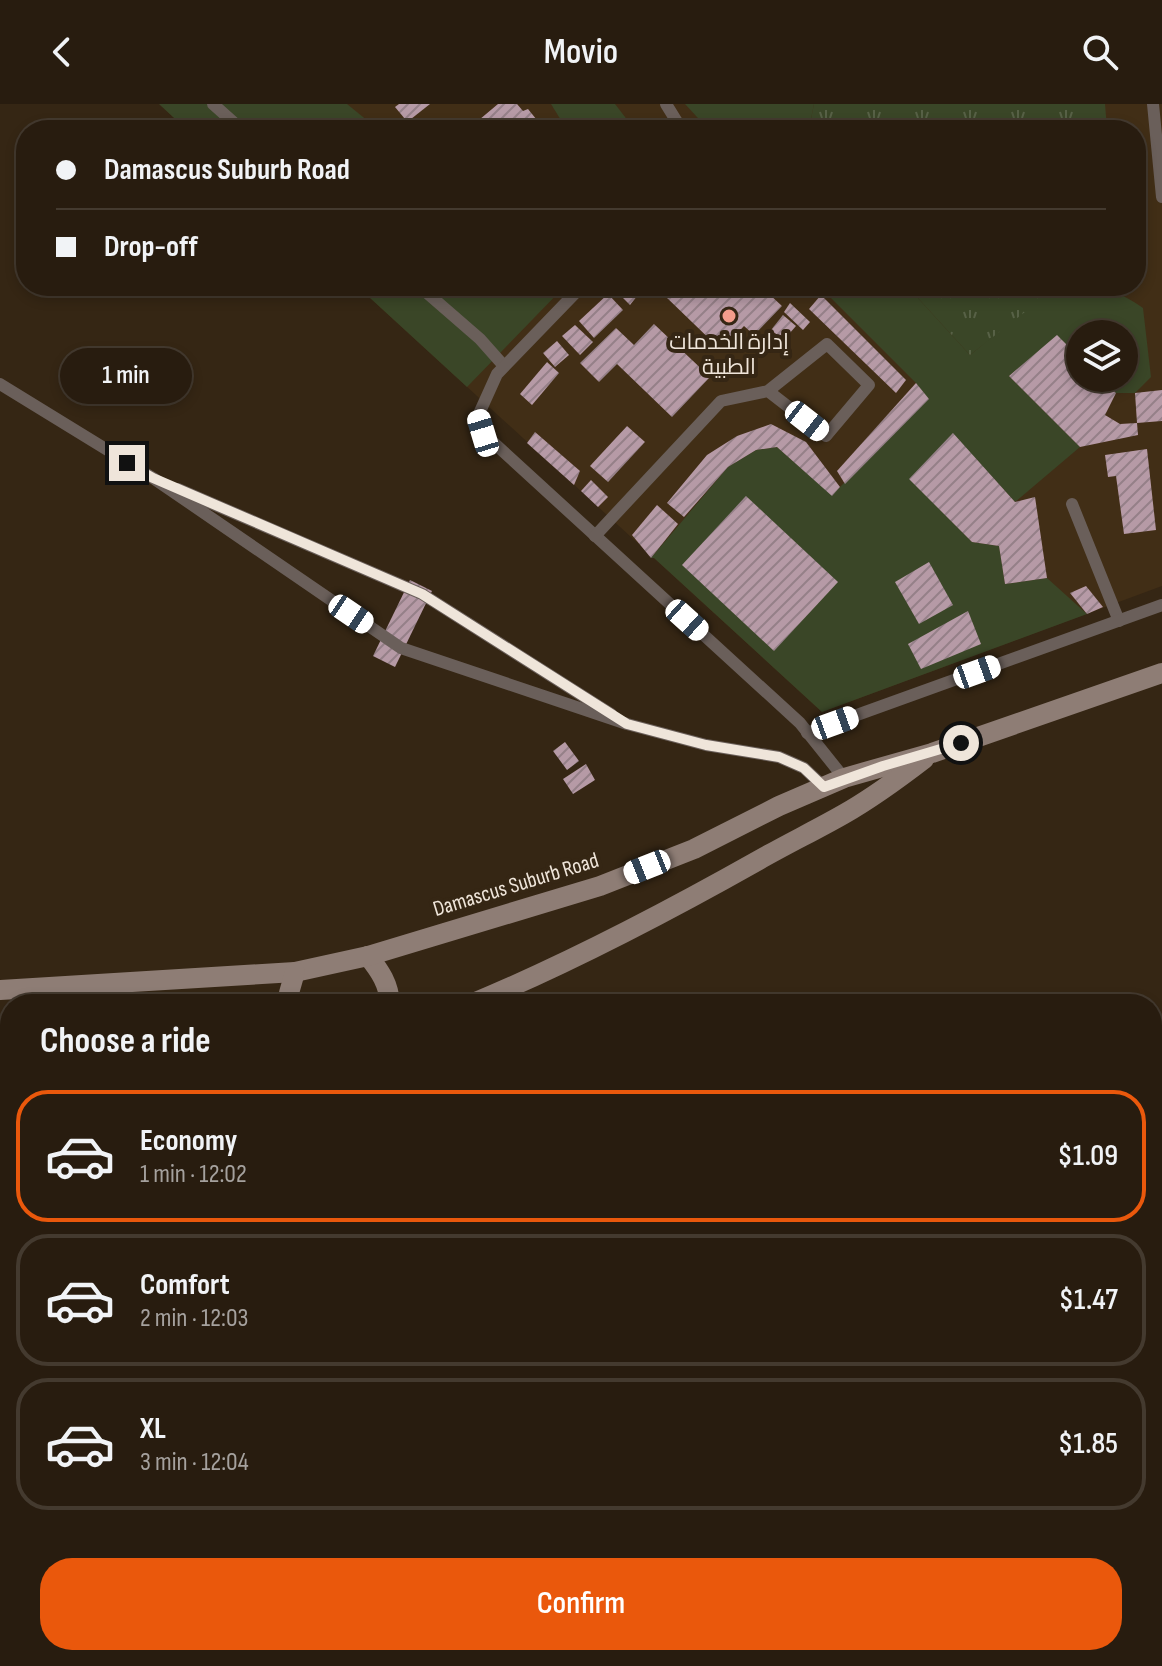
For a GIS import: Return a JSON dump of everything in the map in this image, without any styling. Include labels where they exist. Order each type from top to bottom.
[{"type":"main road","points":[[495,994],[538,976],[708,889],[882,791],[932,753],[1162,673]]},
{"type":"main road","name":"Damascus Suburb Road","points":[[0,990],[295,972],[368,956],[600,886],[694,849],[844,778],[932,753]]},
{"type":"main road","points":[[368,956],[381,972],[389,994]]},
{"type":"main road","points":[[289,994],[295,972]]},
{"type":"lane","points":[[213,104],[231,120]]},
{"type":"lane","points":[[1153,104],[1162,197]]},
{"type":"lane","points":[[431,296],[480,339],[504,366]]},
{"type":"lane","points":[[572,296],[497,374],[478,416],[483,433],[807,733],[844,778]]},
{"type":"lane","points":[[595,536],[721,401],[768,391],[827,344],[869,385],[826,436],[768,391]]},
{"type":"lane","points":[[0,384],[153,478],[401,648],[627,724],[706,745],[779,757],[804,768],[824,787]]},
{"type":"lane","points":[[153,478],[422,594],[627,724]]},
{"type":"lane","points":[[1072,504],[1119,621]]},
{"type":"lane","points":[[807,733],[1162,605]]},
{"type":"shaded area","points":[[159,104],[1162,104],[1162,586],[822,712],[368,296],[1146,296],[1146,120],[176,120]]},
{"type":"green space","points":[[159,104],[347,104],[367,120],[176,120]]},
{"type":"green space","points":[[551,104],[615,104],[627,120],[561,120]]},
{"type":"green space","points":[[685,104],[814,104],[811,120],[700,120]]},
{"type":"green space","points":[[814,104],[1105,104],[1106,120],[811,120]]},
{"type":"green space","points":[[368,296],[555,296],[467,387]]},
{"type":"green space","points":[[829,296],[916,296],[970,355],[1044,296],[1124,296],[1143,308],[1151,377],[1138,390],[1138,320],[1066,320],[1066,345],[1057,336],[1009,376],[1080,447],[1015,502],[953,434],[910,479],[972,542],[999,546],[1005,584],[1047,578],[1087,614],[822,712],[651,558],[728,467],[756,450],[777,447],[832,495],[928,399],[916,383]]},
{"type":"green space","points":[[916,296],[1045,296],[970,355]]},
{"type":"building","points":[[399,104],[430,104],[411,119],[405,119],[395,107]]},
{"type":"building","points":[[498,104],[517,104],[523,111],[528,109],[537,120],[479,120]]},
{"type":"building","points":[[606,296],[610,296],[623,310],[594,338],[579,321]]},
{"type":"building","points":[[621,296],[637,296],[630,305]]},
{"type":"building","name":"إدارة الخدمات الطبية","points":[[665,296],[771,296],[782,306],[754,335],[744,326],[721,350]]},
{"type":"building","points":[[822,296],[906,380],[896,393],[809,309]]},
{"type":"building","points":[[790,303],[810,322],[803,330],[784,312]]},
{"type":"building","points":[[783,315],[796,326],[784,340],[771,330]]},
{"type":"building","points":[[654,324],[710,377],[672,417],[617,364],[599,382],[580,363],[616,328],[634,345]]},
{"type":"building","points":[[575,325],[593,342],[580,355],[562,336]]},
{"type":"building","points":[[1057,335],[1066,344],[1066,392],[1115,392],[1105,415],[1120,424],[1137,423],[1138,435],[1080,447],[1009,376]]},
{"type":"building","points":[[557,341],[569,355],[555,367],[543,353]]},
{"type":"building","points":[[547,362],[559,373],[532,405],[520,394]]},
{"type":"building","points":[[916,383],[929,399],[845,484],[837,471]]},
{"type":"building","points":[[1162,390],[1162,421],[1137,423],[1135,393]]},
{"type":"building","points":[[771,424],[806,442],[840,487],[832,496],[777,447],[756,450],[728,467],[684,517],[667,503],[707,455],[737,436]]},
{"type":"building","points":[[627,426],[645,442],[608,482],[590,466]]},
{"type":"building","points":[[535,432],[580,471],[574,485],[527,443]]},
{"type":"building","points":[[953,433],[1015,502],[1035,497],[1047,578],[1005,584],[999,546],[972,542],[909,479]]},
{"type":"building","points":[[1147,449],[1156,530],[1124,534],[1116,476],[1108,477],[1105,455]]},
{"type":"building","points":[[591,480],[608,497],[598,507],[581,491]]},
{"type":"building","points":[[746,496],[838,582],[774,651],[682,565]]},
{"type":"building","points":[[657,505],[678,524],[651,558],[632,535]]},
{"type":"building","points":[[929,562],[953,605],[919,624],[895,582]]},
{"type":"building","points":[[410,580],[432,591],[395,667],[373,656]]},
{"type":"building","points":[[1086,586],[1103,607],[1087,614],[1070,593]]},
{"type":"building","points":[[968,611],[981,644],[921,669],[908,644]]},
{"type":"building","points":[[565,742],[579,761],[567,770],[553,751]]},
{"type":"building","points":[[586,764],[595,780],[573,794],[563,779]]},
{"type":"place","name":"إدارة الخدمات الطبية","points":[[729,316]]},
{"type":"route","points":[[127,463],[153,478],[422,594],[627,724],[706,745],[779,757],[804,768],[824,787],[844,778],[961,743]]}]
